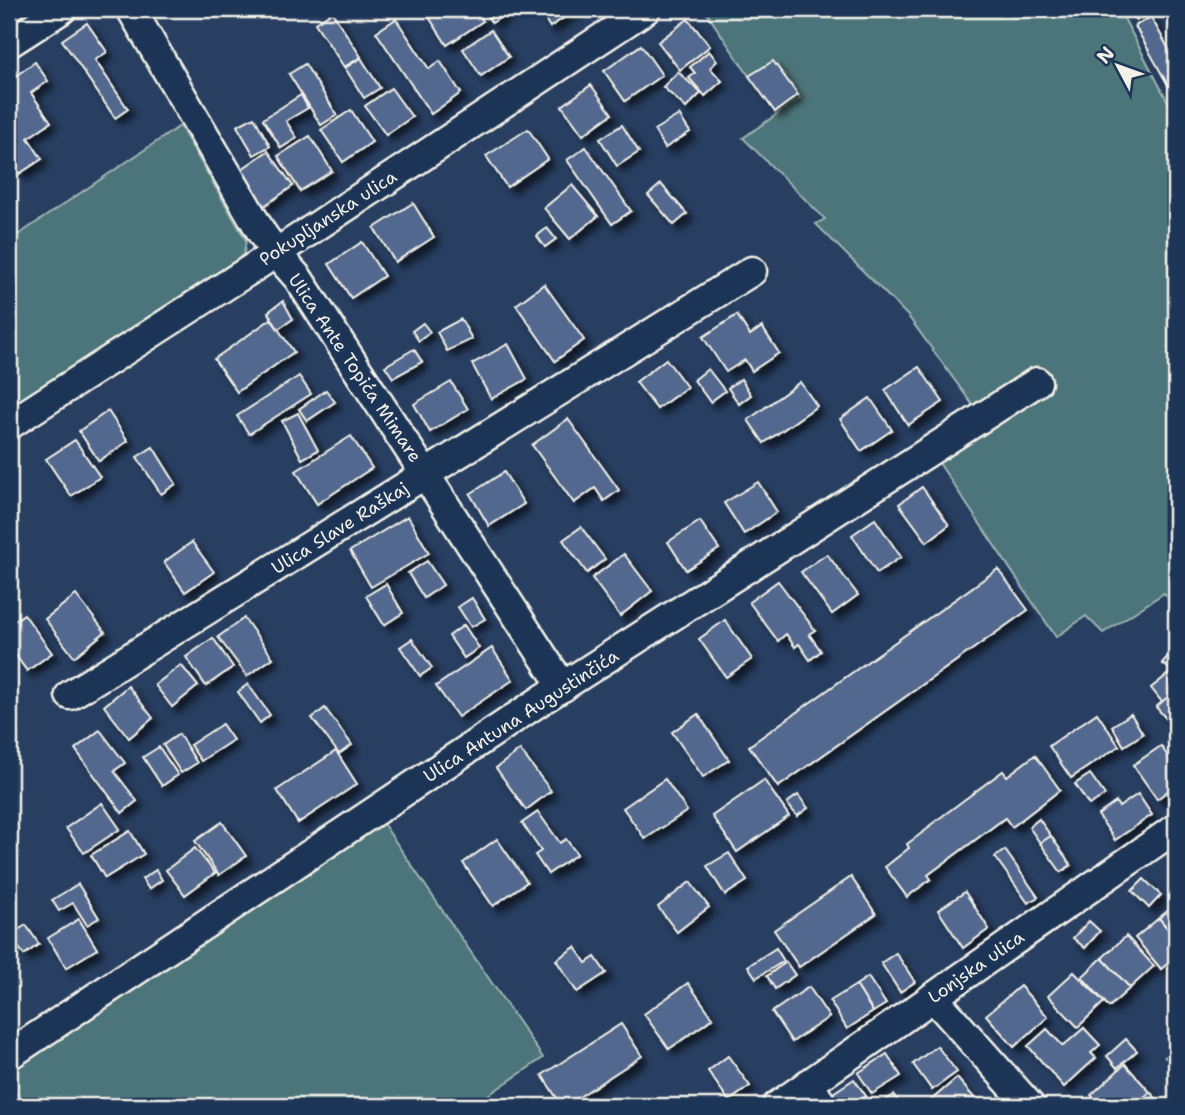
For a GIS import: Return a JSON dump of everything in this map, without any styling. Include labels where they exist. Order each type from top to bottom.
[{"type":"street","points":[[9,43],[62,9]]},
{"type":"street","name":"Ulica Ante Topića Mimare","points":[[131,9],[263,236],[298,278],[564,687]]},
{"type":"street","name":"Pokupljanska ulica","points":[[9,425],[646,9]]},
{"type":"street","name":"Ulica Slave Raškaj","points":[[70,695],[752,271]]},
{"type":"street","name":"Ulica Antuna Augustinčića","points":[[9,1055],[564,687],[1037,382]]},
{"type":"street","name":"Lonjska ulica","points":[[777,1106],[816,1095],[933,997],[1176,828]]},
{"type":"street","points":[[933,997],[1030,1106]]},
{"type":"green space","points":[[704,9],[1119,9],[1176,117],[1176,607],[1164,593],[1103,633],[1086,616],[1056,637],[937,460],[985,422],[908,316],[816,224],[825,219],[743,138],[800,98],[773,62],[749,76]]},
{"type":"green space","points":[[180,126],[246,240],[244,253],[235,264],[9,411],[9,241]]},
{"type":"green space","points":[[380,819],[543,1058],[472,1106],[24,1106],[9,1083],[9,1067]]},
{"type":"building","points":[[435,9],[475,9],[483,21],[447,45],[427,14]]},
{"type":"building","points":[[482,9],[513,9],[492,23]]},
{"type":"building","points":[[538,9],[577,9],[550,27]]},
{"type":"building","points":[[1129,9],[1156,9],[1136,20]]},
{"type":"building","points":[[332,12],[361,57],[344,67],[315,23]]},
{"type":"building","points":[[1151,17],[1176,62],[1176,83],[1169,87],[1135,26]]},
{"type":"building","points":[[396,19],[429,69],[440,61],[461,93],[431,114],[376,32]]},
{"type":"building","points":[[688,19],[710,46],[680,70],[658,42]]},
{"type":"building","points":[[87,23],[107,52],[95,60],[128,109],[115,118],[62,40]]},
{"type":"building","points":[[491,30],[509,57],[481,76],[463,49]]},
{"type":"building","points":[[641,45],[662,75],[625,101],[604,71]]},
{"type":"building","points":[[709,51],[717,61],[710,68],[722,81],[705,96],[689,78],[695,73],[690,67]]},
{"type":"building","points":[[361,58],[380,88],[364,98],[345,68]]},
{"type":"building","points":[[773,61],[798,95],[775,112],[749,76]]},
{"type":"building","points":[[35,62],[48,81],[31,93],[51,122],[28,138],[42,159],[19,174],[9,158],[13,151],[9,145],[9,81]]},
{"type":"building","points":[[305,64],[337,115],[321,125],[289,74]]},
{"type":"building","points":[[678,72],[701,93],[686,108],[663,87]]},
{"type":"building","points":[[591,85],[612,114],[583,135],[562,106]]},
{"type":"building","points":[[391,88],[412,117],[386,135],[365,106]]},
{"type":"building","points":[[301,95],[308,108],[286,121],[297,138],[281,148],[263,119]]},
{"type":"building","points":[[351,110],[372,142],[343,162],[321,130]]},
{"type":"building","points":[[679,115],[690,132],[665,148],[654,130]]},
{"type":"building","points":[[254,117],[270,146],[254,155],[237,126]]},
{"type":"building","points":[[622,125],[639,152],[617,166],[600,139]]},
{"type":"building","points":[[528,129],[548,159],[507,187],[486,156]]},
{"type":"building","points":[[310,136],[332,171],[300,191],[278,156]]},
{"type":"building","points":[[586,147],[631,211],[612,224],[567,160]]},
{"type":"building","points":[[268,151],[293,186],[264,206],[239,171]]},
{"type":"building","points":[[661,184],[687,214],[674,225],[648,195]]},
{"type":"building","points":[[572,185],[598,216],[570,239],[544,208]]},
{"type":"building","points":[[413,203],[434,237],[395,262],[374,228]]},
{"type":"building","points":[[547,228],[556,239],[545,247],[537,236]]},
{"type":"building","points":[[362,242],[384,276],[351,298],[329,264]]},
{"type":"building","points":[[544,284],[584,340],[555,361],[516,305]]},
{"type":"building","points":[[283,301],[293,319],[278,329],[268,312]]},
{"type":"building","points":[[737,315],[750,335],[762,327],[779,353],[752,371],[745,360],[726,372],[703,337]]},
{"type":"building","points":[[271,319],[294,352],[237,392],[214,359]]},
{"type":"building","points":[[461,319],[472,339],[447,351],[437,332]]},
{"type":"building","points":[[423,323],[430,332],[419,341],[412,331]]},
{"type":"building","points":[[508,344],[527,379],[491,399],[472,364]]},
{"type":"building","points":[[414,349],[422,362],[393,378],[385,366]]},
{"type":"building","points":[[666,359],[687,387],[657,409],[636,382]]},
{"type":"building","points":[[919,367],[943,402],[908,425],[885,390]]},
{"type":"building","points":[[708,369],[725,391],[710,402],[694,380]]},
{"type":"building","points":[[299,376],[311,394],[249,434],[237,416]]},
{"type":"building","points":[[741,379],[751,395],[739,404],[728,388]]},
{"type":"building","points":[[451,382],[468,409],[430,432],[414,404]]},
{"type":"building","points":[[800,382],[817,406],[764,443],[748,420]]},
{"type":"building","points":[[326,390],[335,402],[307,421],[299,409]]},
{"type":"building","points":[[870,398],[892,430],[861,451],[840,419]]},
{"type":"building","points":[[108,411],[128,441],[99,461],[79,431]]},
{"type":"building","points":[[298,413],[318,450],[302,459],[282,421]]},
{"type":"building","points":[[568,419],[619,490],[604,501],[595,488],[574,503],[532,445]]},
{"type":"building","points":[[351,436],[372,468],[317,504],[296,471]]},
{"type":"building","points":[[75,440],[100,477],[71,496],[46,459]]},
{"type":"building","points":[[153,447],[176,484],[161,494],[137,457]]},
{"type":"building","points":[[504,472],[524,504],[489,526],[470,494]]},
{"type":"building","points":[[758,482],[777,512],[744,534],[724,503]]},
{"type":"building","points":[[922,487],[949,525],[927,542],[899,504]]},
{"type":"building","points":[[408,516],[429,553],[371,587],[350,551]]},
{"type":"building","points":[[875,519],[901,557],[877,573],[852,535]]},
{"type":"building","points":[[700,521],[719,549],[686,570],[668,542]]},
{"type":"building","points":[[581,527],[605,559],[587,573],[563,540]]},
{"type":"building","points":[[192,542],[214,572],[185,592],[164,562]]},
{"type":"building","points":[[624,554],[652,591],[620,616],[592,578]]},
{"type":"building","points":[[827,554],[858,595],[832,614],[801,572]]},
{"type":"building","points":[[427,561],[443,585],[424,598],[408,573]]},
{"type":"building","points":[[998,569],[1028,610],[778,787],[749,746]]},
{"type":"building","points":[[778,581],[815,630],[809,634],[821,651],[810,660],[799,644],[795,647],[786,634],[778,641],[749,602]]},
{"type":"building","points":[[386,584],[403,613],[384,625],[366,596]]},
{"type":"building","points":[[76,595],[105,632],[74,657],[45,619]]},
{"type":"building","points":[[472,598],[485,619],[471,627],[458,607]]},
{"type":"building","points":[[24,614],[52,653],[27,671],[9,646],[9,625]]},
{"type":"building","points":[[244,618],[273,658],[247,676],[218,637]]},
{"type":"building","points":[[725,620],[752,659],[726,677],[699,639]]},
{"type":"building","points":[[464,625],[479,648],[464,658],[449,636]]},
{"type":"building","points":[[213,638],[233,667],[206,686],[186,657]]},
{"type":"building","points":[[412,639],[432,668],[420,676],[400,647]]},
{"type":"building","points":[[492,648],[513,680],[458,717],[436,686]]},
{"type":"building","points":[[1169,655],[1176,661],[1172,671],[1162,663]]},
{"type":"building","points":[[181,665],[198,686],[172,707],[155,685]]},
{"type":"building","points":[[1172,671],[1176,677],[1176,690],[1162,702],[1151,688]]},
{"type":"building","points":[[248,684],[270,715],[260,723],[238,692]]},
{"type":"building","points":[[128,686],[153,718],[129,738],[104,706]]},
{"type":"building","points":[[1176,690],[1175,709],[1176,730],[1156,707]]},
{"type":"building","points":[[325,708],[352,745],[339,754],[312,718]]},
{"type":"building","points":[[1097,713],[1119,746],[1071,778],[1049,746]]},
{"type":"building","points":[[698,714],[729,760],[703,777],[672,732]]},
{"type":"building","points":[[1131,714],[1143,734],[1124,746],[1112,726]]},
{"type":"building","points":[[222,724],[233,740],[201,761],[190,745]]},
{"type":"building","points":[[100,730],[125,763],[114,771],[137,801],[122,813],[75,749]]},
{"type":"building","points":[[179,734],[197,763],[181,773],[163,745]]},
{"type":"building","points":[[1161,746],[1176,769],[1176,785],[1157,799],[1133,765]]},
{"type":"building","points":[[159,747],[178,775],[162,786],[143,757]]},
{"type":"building","points":[[520,750],[551,791],[526,810],[496,768]]},
{"type":"building","points":[[336,751],[357,784],[298,823],[277,790]]},
{"type":"building","points":[[1035,755],[1060,790],[1012,827],[1005,818],[928,875],[931,879],[907,897],[885,867],[909,848],[907,844],[929,826],[1003,771],[1007,776]]},
{"type":"building","points":[[1090,774],[1105,795],[1089,805],[1075,784]]},
{"type":"building","points":[[665,779],[687,811],[645,839],[623,808]]},
{"type":"building","points":[[764,780],[789,816],[737,852],[712,816]]},
{"type":"building","points":[[1138,794],[1152,815],[1115,840],[1098,815],[1116,802],[1119,807]]},
{"type":"building","points":[[798,795],[808,808],[797,816],[787,803]]},
{"type":"building","points":[[102,803],[120,829],[84,853],[66,828]]},
{"type":"building","points":[[538,812],[560,843],[566,839],[577,854],[548,874],[535,855],[541,851],[522,823]]},
{"type":"building","points":[[1039,819],[1051,836],[1040,843],[1029,827]]},
{"type":"building","points":[[222,822],[246,856],[219,875],[195,841]]},
{"type":"building","points":[[130,831],[144,854],[105,878],[91,855]]},
{"type":"building","points":[[1051,836],[1071,865],[1061,872],[1040,843]]},
{"type":"building","points":[[497,839],[527,882],[493,906],[463,863]]},
{"type":"building","points":[[195,848],[215,873],[185,895],[166,870]]},
{"type":"building","points":[[1005,850],[1038,897],[1028,903],[995,857]]},
{"type":"building","points":[[729,853],[747,881],[725,895],[707,866]]},
{"type":"building","points":[[156,870],[162,880],[149,889],[142,879]]},
{"type":"building","points":[[851,877],[876,914],[799,967],[774,930]]},
{"type":"building","points":[[1144,879],[1161,895],[1149,908],[1132,891]]},
{"type":"building","points":[[690,882],[709,907],[677,932],[658,907]]},
{"type":"building","points":[[78,884],[99,918],[87,925],[73,903],[59,911],[52,900]]},
{"type":"building","points":[[965,892],[989,929],[963,948],[938,910]]},
{"type":"building","points":[[1176,904],[1176,939],[1159,918]]},
{"type":"building","points":[[1159,918],[1176,939],[1176,957],[1161,969],[1135,938]]},
{"type":"building","points":[[79,919],[97,949],[66,968],[48,938]]},
{"type":"building","points":[[1089,921],[1100,931],[1085,948],[1073,938]]},
{"type":"building","points":[[26,925],[39,944],[24,955],[10,935]]},
{"type":"building","points":[[1126,936],[1154,966],[1130,988],[1102,958]]},
{"type":"building","points":[[575,947],[586,963],[595,957],[606,973],[577,992],[556,960]]},
{"type":"building","points":[[776,948],[784,961],[756,978],[748,966]]},
{"type":"building","points":[[896,953],[915,982],[900,992],[881,963]]},
{"type":"building","points":[[1102,958],[1130,988],[1109,1007],[1082,977]]},
{"type":"building","points":[[786,962],[795,975],[775,989],[767,976]]},
{"type":"building","points":[[1074,972],[1104,1002],[1078,1027],[1048,996]]},
{"type":"building","points":[[868,977],[886,1004],[873,1012],[856,985]]},
{"type":"building","points":[[688,983],[713,1018],[669,1049],[644,1014]]},
{"type":"building","points":[[856,985],[873,1012],[847,1029],[830,1001]]},
{"type":"building","points":[[1020,986],[1048,1017],[1014,1047],[986,1015]]},
{"type":"building","points":[[809,987],[829,1017],[792,1042],[772,1012]]},
{"type":"building","points":[[621,1024],[642,1056],[562,1106],[542,1075]]},
{"type":"building","points":[[1084,1028],[1100,1045],[1091,1053],[1096,1058],[1064,1087],[1028,1046],[1047,1029],[1063,1046]]},
{"type":"building","points":[[1126,1039],[1137,1051],[1117,1068],[1107,1056]]},
{"type":"building","points":[[937,1046],[957,1072],[932,1090],[913,1064]]},
{"type":"building","points":[[1176,1047],[1176,1069],[1165,1057]]},
{"type":"building","points":[[887,1054],[901,1076],[872,1094],[858,1073]]},
{"type":"building","points":[[728,1056],[750,1086],[729,1101],[708,1071]]},
{"type":"building","points":[[1125,1064],[1150,1092],[1135,1106],[1101,1106],[1091,1095]]},
{"type":"building","points":[[957,1078],[977,1101],[970,1106],[935,1106],[930,1101]]},
{"type":"building","points":[[854,1079],[866,1096],[851,1106],[833,1106],[827,1097]]},
{"type":"building","points":[[1150,1092],[1163,1106],[1135,1106]]},
{"type":"building","points":[[894,1095],[901,1106],[876,1106]]}]
